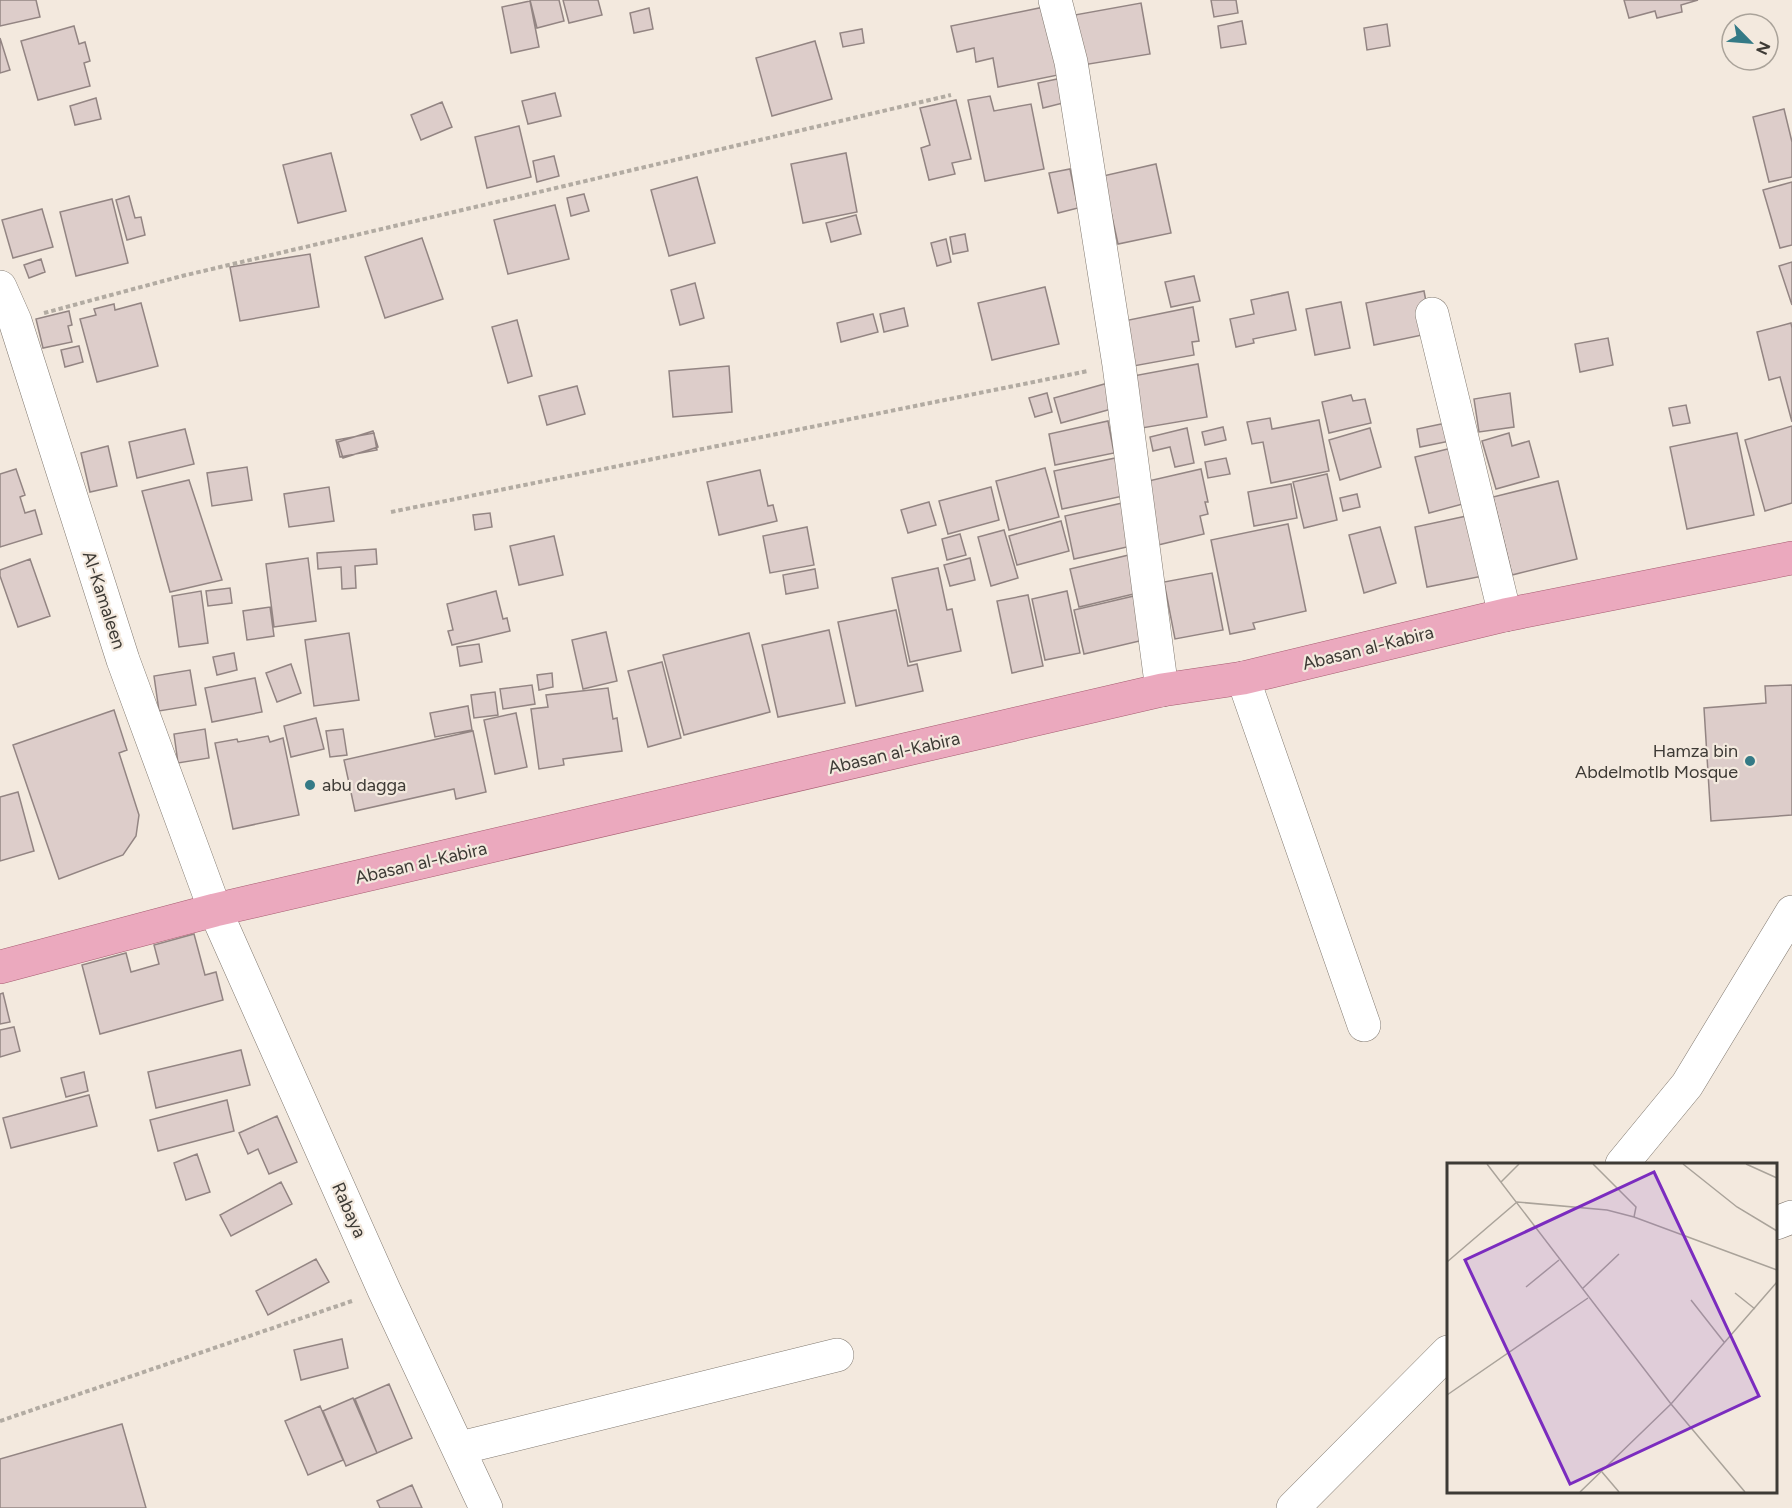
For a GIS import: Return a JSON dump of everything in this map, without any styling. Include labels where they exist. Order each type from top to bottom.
[{"type":"main road","name":"Abasan al-Kabira","points":[[0,967],[215,910],[1162,690],[1243,678],[1505,615],[1792,558]]},
{"type":"street","points":[[1055,0],[1071,62],[1119,365],[1162,690]]},
{"type":"street","name":"Al-Kamaleen","points":[[0,287],[15,321],[123,660],[215,910]]},
{"type":"street","points":[[1432,314],[1505,615]]},
{"type":"street","points":[[1243,678],[1365,1025]]},
{"type":"street","name":"Rabaya","points":[[215,910],[384,1290],[460,1448],[486,1508]]},
{"type":"street","points":[[1623,1163],[1688,1085],[1792,912]]},
{"type":"street","points":[[1777,1223],[1792,1217]]},
{"type":"street","points":[[1293,1508],[1447,1354]]},
{"type":"street","points":[[460,1448],[837,1355]]},
{"type":"path","points":[[15,321],[194,273],[951,95]]},
{"type":"path","points":[[392,512],[1119,365]]},
{"type":"path","points":[[0,1421],[384,1290]]},
{"type":"building","points":[[0,0],[36,0],[40,17],[0,26]]},
{"type":"building","points":[[530,0],[559,0],[564,21],[537,28]]},
{"type":"building","points":[[563,0],[598,0],[602,15],[569,23]]},
{"type":"building","points":[[1211,0],[1236,0],[1238,13],[1214,17]]},
{"type":"building","points":[[1624,0],[1698,0],[1681,5],[1682,12],[1657,18],[1655,11],[1629,18]]},
{"type":"building","points":[[530,1],[539,47],[511,53],[502,7]]},
{"type":"building","points":[[1141,3],[1150,54],[1077,66],[1069,16]]},
{"type":"building","points":[[1049,6],[1063,74],[998,87],[993,58],[976,62],[974,48],[957,52],[951,26]]},
{"type":"building","points":[[649,8],[653,29],[634,33],[630,13]]},
{"type":"building","points":[[1242,21],[1246,44],[1221,48],[1218,26]]},
{"type":"building","points":[[1387,24],[1390,46],[1367,50],[1364,28]]},
{"type":"building","points":[[74,26],[79,44],[85,42],[90,61],[84,63],[90,86],[38,100],[21,41]]},
{"type":"building","points":[[862,29],[864,43],[843,47],[840,33]]},
{"type":"building","points":[[0,38],[10,70],[0,73]]},
{"type":"building","points":[[815,41],[832,99],[772,116],[756,58]]},
{"type":"building","points":[[1062,78],[1067,102],[1043,108],[1038,83]]},
{"type":"building","points":[[555,93],[561,116],[528,124],[522,101]]},
{"type":"building","points":[[990,96],[994,111],[1031,104],[1044,169],[985,181],[968,100]]},
{"type":"building","points":[[96,98],[101,119],[75,125],[70,106]]},
{"type":"building","points":[[956,100],[971,159],[952,163],[955,174],[929,180],[921,148],[930,145],[920,108]]},
{"type":"building","points":[[442,102],[452,127],[421,140],[411,115]]},
{"type":"building","points":[[1784,109],[1792,142],[1792,177],[1769,182],[1753,117]]},
{"type":"building","points":[[519,126],[531,177],[487,188],[475,137]]},
{"type":"building","points":[[331,153],[346,211],[298,223],[283,165]]},
{"type":"building","points":[[846,153],[857,212],[803,223],[791,164]]},
{"type":"building","points":[[554,156],[559,176],[537,182],[533,161]]},
{"type":"building","points":[[1156,164],[1171,233],[1118,244],[1103,176]]},
{"type":"building","points":[[1070,169],[1078,208],[1058,213],[1049,173]]},
{"type":"building","points":[[697,177],[715,243],[669,256],[651,190]]},
{"type":"building","points":[[1792,182],[1792,245],[1780,248],[1763,190]]},
{"type":"building","points":[[584,194],[589,211],[571,216],[567,198]]},
{"type":"building","points":[[129,196],[135,218],[141,217],[145,235],[127,240],[116,200]]},
{"type":"building","points":[[112,199],[128,263],[76,276],[60,212]]},
{"type":"building","points":[[555,205],[569,259],[508,274],[494,220]]},
{"type":"building","points":[[42,209],[53,247],[13,258],[2,220]]},
{"type":"building","points":[[856,215],[861,234],[831,242],[826,223]]},
{"type":"building","points":[[965,234],[968,251],[953,254],[950,237]]},
{"type":"building","points":[[422,238],[443,299],[385,318],[365,257]]},
{"type":"building","points":[[946,239],[951,262],[937,266],[931,243]]},
{"type":"building","points":[[310,254],[319,307],[240,321],[230,267]]},
{"type":"building","points":[[41,259],[45,272],[29,278],[24,265]]},
{"type":"building","points":[[1792,262],[1792,305],[1779,266]]},
{"type":"building","points":[[1194,276],[1200,301],[1171,307],[1165,282]]},
{"type":"building","points":[[695,283],[704,318],[680,325],[671,290]]},
{"type":"building","points":[[1045,287],[1059,344],[992,360],[978,303]]},
{"type":"building","points":[[1424,291],[1432,333],[1374,345],[1366,303]]},
{"type":"building","points":[[1288,292],[1296,330],[1253,339],[1254,343],[1236,347],[1230,319],[1254,314],[1251,300]]},
{"type":"building","points":[[1341,302],[1350,348],[1315,355],[1306,309]]},
{"type":"building","points":[[141,303],[158,366],[97,382],[80,319],[96,315],[94,309],[114,304],[115,310]]},
{"type":"building","points":[[1193,307],[1199,341],[1192,342],[1194,355],[1128,367],[1119,322]]},
{"type":"building","points":[[904,308],[908,326],[884,332],[880,314]]},
{"type":"building","points":[[69,311],[72,325],[68,326],[72,342],[43,348],[36,319]]},
{"type":"building","points":[[873,314],[878,332],[841,342],[837,323]]},
{"type":"building","points":[[517,320],[532,376],[508,383],[492,327]]},
{"type":"building","points":[[1791,323],[1792,422],[1780,377],[1769,380],[1757,332]]},
{"type":"building","points":[[1608,338],[1613,365],[1580,372],[1575,344]]},
{"type":"building","points":[[79,346],[83,362],[65,367],[61,350]]},
{"type":"building","points":[[1198,364],[1207,417],[1142,428],[1133,376]]},
{"type":"building","points":[[729,366],[732,412],[673,417],[669,371]]},
{"type":"building","points":[[1108,383],[1115,408],[1061,423],[1054,398]]},
{"type":"building","points":[[577,386],[585,414],[547,425],[539,396]]},
{"type":"building","points":[[1047,393],[1052,412],[1035,417],[1029,398]]},
{"type":"building","points":[[1510,393],[1514,427],[1479,432],[1474,399]]},
{"type":"building","points":[[1351,395],[1353,401],[1365,399],[1371,423],[1329,433],[1322,402]]},
{"type":"building","points":[[1686,405],[1690,423],[1673,426],[1669,408]]},
{"type":"building","points":[[1270,418],[1272,429],[1319,420],[1329,471],[1271,483],[1263,442],[1252,444],[1247,422]]},
{"type":"building","points":[[1108,421],[1114,453],[1055,465],[1049,434]]},
{"type":"building","points":[[1451,422],[1455,440],[1420,447],[1417,429]]},
{"type":"building","points":[[1792,426],[1792,503],[1765,511],[1745,440]]},
{"type":"building","points":[[1223,427],[1226,440],[1205,445],[1202,432]]},
{"type":"building","points":[[1187,428],[1194,463],[1175,467],[1170,447],[1153,451],[1150,437]]},
{"type":"building","points":[[1370,428],[1381,467],[1340,480],[1329,440]]},
{"type":"building","points":[[185,429],[194,464],[137,478],[129,442]]},
{"type":"building","points":[[373,431],[378,447],[343,458],[338,442]]},
{"type":"building","points":[[374,433],[377,450],[340,457],[336,440]]},
{"type":"building","points":[[1509,433],[1512,446],[1529,441],[1539,477],[1496,489],[1482,441]]},
{"type":"building","points":[[1737,433],[1754,515],[1687,529],[1670,447]]},
{"type":"building","points":[[108,446],[117,486],[90,492],[81,453]]},
{"type":"building","points":[[1460,446],[1474,501],[1429,513],[1415,457]]},
{"type":"building","points":[[1120,457],[1128,495],[1062,509],[1054,471]]},
{"type":"building","points":[[1226,458],[1230,474],[1208,478],[1205,462]]},
{"type":"building","points":[[247,467],[252,500],[212,506],[207,473]]},
{"type":"building","points":[[1045,468],[1059,517],[1009,530],[996,481]]},
{"type":"building","points":[[16,469],[25,495],[20,497],[25,513],[35,510],[42,534],[0,547],[0,474]]},
{"type":"building","points":[[1201,469],[1208,502],[1205,502],[1208,514],[1200,516],[1204,534],[1158,545],[1144,482]]},
{"type":"building","points":[[760,470],[768,506],[773,505],[777,521],[719,535],[707,482]]},
{"type":"building","points":[[1327,474],[1337,520],[1304,528],[1293,482]]},
{"type":"building","points":[[189,480],[222,580],[170,592],[142,491]]},
{"type":"building","points":[[1558,481],[1577,559],[1512,575],[1493,497]]},
{"type":"building","points":[[1291,484],[1297,518],[1254,526],[1248,492]]},
{"type":"building","points":[[329,487],[334,521],[289,527],[284,494]]},
{"type":"building","points":[[991,487],[999,520],[948,534],[939,501]]},
{"type":"building","points":[[1357,494],[1360,507],[1343,511],[1340,498]]},
{"type":"building","points":[[1131,501],[1140,544],[1074,559],[1065,516]]},
{"type":"building","points":[[929,502],[936,525],[908,533],[901,510]]},
{"type":"building","points":[[490,513],[492,527],[475,530],[473,515]]},
{"type":"building","points":[[1476,514],[1488,575],[1427,587],[1415,527]]},
{"type":"building","points":[[1061,521],[1069,551],[1017,565],[1009,536]]},
{"type":"building","points":[[1288,524],[1306,611],[1253,623],[1255,629],[1230,634],[1211,540]]},
{"type":"building","points":[[807,527],[814,565],[770,573],[763,536]]},
{"type":"building","points":[[1380,527],[1396,583],[1364,593],[1349,535]]},
{"type":"building","points":[[1004,530],[1018,578],[991,586],[978,537]]},
{"type":"building","points":[[960,534],[966,555],[947,560],[942,539]]},
{"type":"building","points":[[554,536],[563,575],[519,585],[510,546]]},
{"type":"building","points":[[376,549],[377,564],[355,566],[356,588],[342,589],[341,567],[318,569],[317,553]]},
{"type":"building","points":[[1133,554],[1142,592],[1079,607],[1070,569]]},
{"type":"building","points":[[308,558],[316,621],[274,627],[266,564]]},
{"type":"building","points":[[970,558],[975,580],[950,586],[944,565]]},
{"type":"building","points":[[30,559],[50,616],[18,627],[0,576],[0,570]]},
{"type":"building","points":[[938,568],[947,610],[952,609],[961,651],[910,662],[892,578]]},
{"type":"building","points":[[815,569],[818,588],[786,594],[783,575]]},
{"type":"building","points":[[1212,573],[1223,630],[1175,639],[1164,582]]},
{"type":"building","points":[[230,588],[232,603],[208,606],[206,591]]},
{"type":"building","points":[[201,591],[208,643],[179,647],[172,596]]},
{"type":"building","points":[[496,591],[503,619],[507,618],[510,631],[452,645],[448,631],[453,630],[447,604]]},
{"type":"building","points":[[1067,591],[1080,653],[1045,660],[1032,599]]},
{"type":"building","points":[[1028,595],[1043,666],[1012,673],[997,601]]},
{"type":"building","points":[[1138,595],[1148,639],[1084,654],[1074,610]]},
{"type":"building","points":[[270,607],[274,636],[247,640],[243,611]]},
{"type":"building","points":[[896,610],[908,666],[917,664],[923,691],[856,706],[838,622]]},
{"type":"building","points":[[829,630],[845,703],[778,717],[762,645]]},
{"type":"building","points":[[606,632],[617,681],[583,689],[572,640]]},
{"type":"building","points":[[349,633],[359,700],[314,706],[305,640]]},
{"type":"building","points":[[749,633],[770,712],[684,735],[663,655]]},
{"type":"building","points":[[479,644],[482,662],[460,666],[457,647]]},
{"type":"building","points":[[234,653],[237,670],[217,675],[213,657]]},
{"type":"building","points":[[662,662],[681,738],[648,747],[628,671]]},
{"type":"building","points":[[291,664],[301,693],[277,702],[266,673]]},
{"type":"building","points":[[190,670],[196,705],[159,711],[154,676]]},
{"type":"building","points":[[552,673],[553,687],[539,690],[537,675]]},
{"type":"building","points":[[255,678],[262,712],[212,722],[205,688]]},
{"type":"building","points":[[532,685],[535,704],[503,709],[500,689]]},
{"type":"building","name":"Hamza bin Abdelmotlb Mosque","points":[[1792,685],[1792,815],[1711,821],[1704,708],[1766,703],[1765,686]]},
{"type":"building","points":[[608,688],[613,719],[617,718],[622,751],[563,759],[564,765],[539,769],[531,709],[548,707],[546,695]]},
{"type":"building","points":[[495,692],[498,715],[474,718],[471,695]]},
{"type":"building","points":[[468,706],[472,730],[435,737],[430,713]]},
{"type":"building","points":[[114,710],[127,750],[119,753],[139,815],[136,836],[123,855],[59,879],[13,745]]},
{"type":"building","points":[[516,713],[527,767],[495,774],[484,720]]},
{"type":"building","points":[[316,718],[324,749],[291,757],[284,726]]},
{"type":"building","points":[[205,729],[209,758],[178,763],[174,734]]},
{"type":"building","points":[[343,729],[347,755],[330,757],[326,731]]},
{"type":"building","points":[[473,731],[486,792],[456,799],[454,789],[355,811],[344,760]]},
{"type":"building","points":[[268,736],[270,742],[283,738],[299,815],[233,829],[215,743],[237,739],[238,742]]},
{"type":"building","points":[[18,792],[34,851],[0,861],[0,797]]},
{"type":"building","points":[[194,934],[205,975],[216,972],[223,1000],[100,1034],[82,965],[126,953],[131,972],[159,964],[154,945]]},
{"type":"building","points":[[3,993],[10,1022],[0,1024],[0,994]]},
{"type":"building","points":[[14,1027],[20,1051],[0,1057],[0,1030]]},
{"type":"building","points":[[241,1050],[250,1085],[156,1108],[148,1072]]},
{"type":"building","points":[[84,1072],[88,1091],[66,1097],[61,1078]]},
{"type":"building","points":[[89,1095],[97,1126],[11,1148],[3,1118]]},
{"type":"building","points":[[227,1100],[234,1131],[158,1151],[150,1120]]},
{"type":"building","points":[[277,1116],[297,1162],[269,1174],[258,1149],[248,1154],[239,1133]]},
{"type":"building","points":[[197,1154],[210,1192],[186,1200],[174,1163]]},
{"type":"building","points":[[281,1182],[292,1204],[231,1236],[220,1215]]},
{"type":"building","points":[[316,1259],[329,1282],[268,1315],[256,1291]]},
{"type":"building","points":[[342,1339],[348,1368],[301,1380],[294,1350]]},
{"type":"building","points":[[389,1384],[412,1438],[377,1453],[355,1399]]},
{"type":"building","points":[[353,1398],[377,1453],[346,1466],[323,1411]]},
{"type":"building","points":[[320,1406],[343,1460],[308,1475],[285,1421]]},
{"type":"building","points":[[122,1424],[146,1508],[0,1508],[0,1459]]},
{"type":"building","points":[[412,1485],[422,1508],[380,1508],[377,1501]]},
{"type":"place","name":"Hamza bin Abdelmotlb Mosque","points":[[1750,761]]},
{"type":"place","name":"abu dagga","points":[[310,785]]}]
